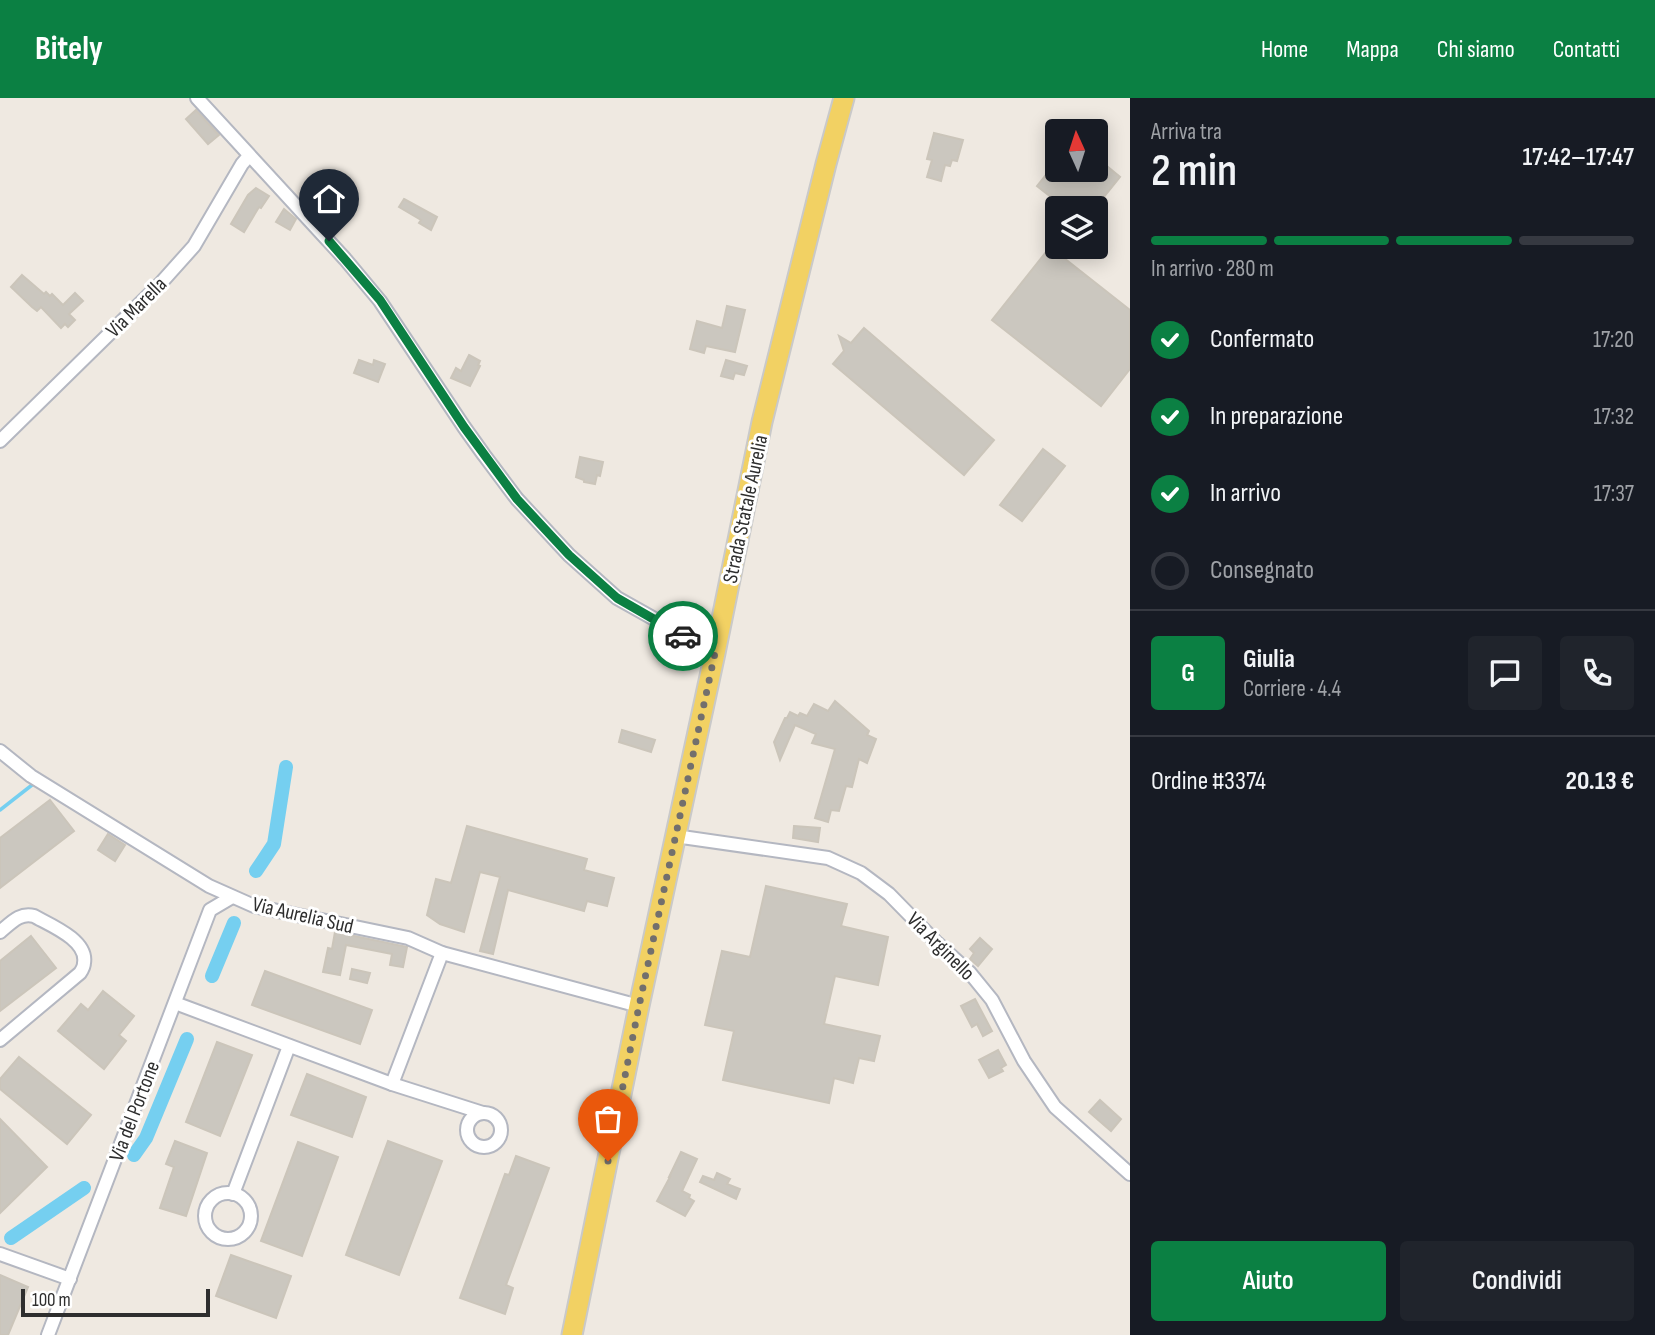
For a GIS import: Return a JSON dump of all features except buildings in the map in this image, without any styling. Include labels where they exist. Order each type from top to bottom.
[{"type":"main road","name":"Strada Statale Aurelia","points":[[572,1335],[762,422],[844,98]]},
{"type":"street","points":[[197,98],[380,300],[484,455],[517,499],[569,555],[617,598],[715,653]]},
{"type":"street","name":"Via Marella","points":[[0,441],[160,284],[194,246],[250,156]]},
{"type":"street","name":"Via Aurelia Sud","points":[[0,751],[31,776],[209,886],[254,906],[408,938],[442,953],[639,1006]]},
{"type":"street","name":"Via Arginello","points":[[675,836],[828,858],[861,873],[889,894],[970,973],[992,1000],[1024,1061],[1055,1107],[1130,1174]]},
{"type":"street","name":"Via del Portone","points":[[48,1335],[211,911],[232,897]]},
{"type":"street","points":[[0,932],[20,915],[34,916],[73,939],[83,951],[85,962],[80,973],[0,1040]]},
{"type":"street","points":[[392,1084],[442,953]]},
{"type":"street","points":[[175,1003],[392,1084],[483,1113]]},
{"type":"street","points":[[233,1194],[289,1045]]},
{"type":"street","points":[[0,1254],[70,1279]]},
{"type":"waterway","points":[[256,871],[274,844],[286,767]]},
{"type":"waterway","points":[[0,810],[32,785]]},
{"type":"waterway","points":[[212,976],[234,923]]},
{"type":"waterway","points":[[134,1155],[146,1138],[187,1039]]},
{"type":"waterway","points":[[11,1238],[84,1188]]},
{"type":"way so far","points":[[608,1161],[715,653],[683,636]]},
{"type":"route","points":[[329,241],[380,300],[464,427],[517,499],[569,555],[617,598],[683,636]]}]
